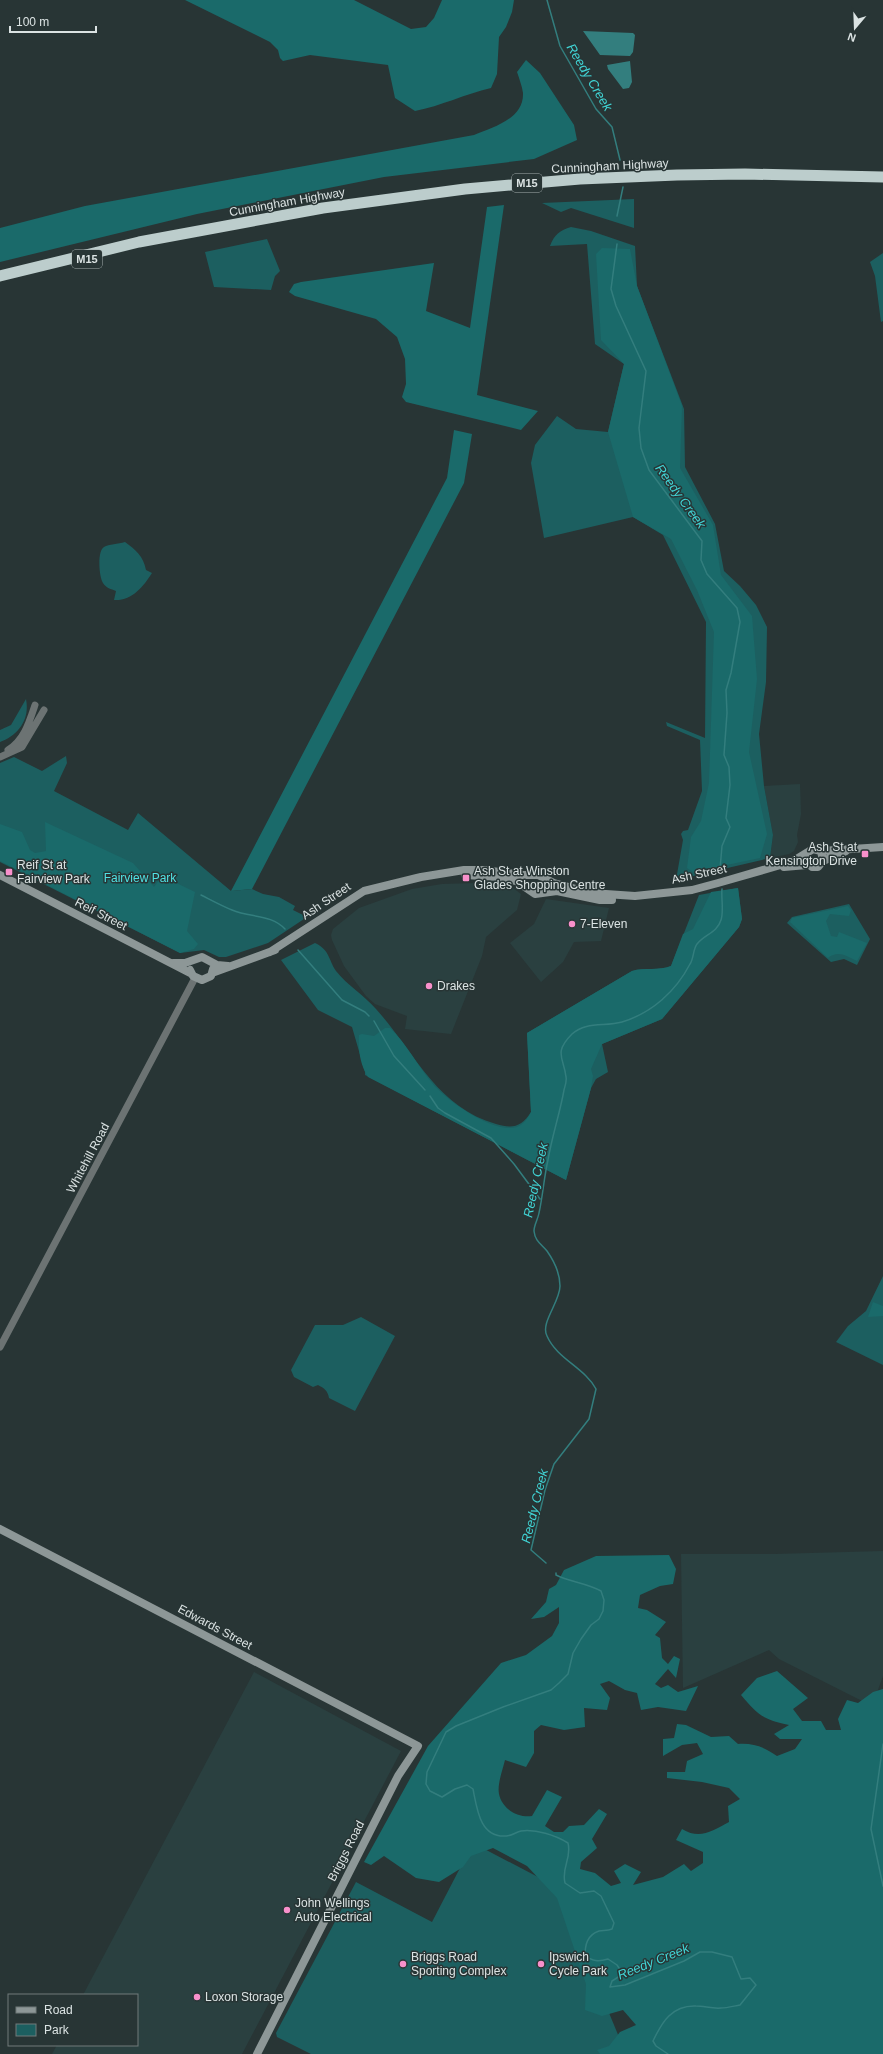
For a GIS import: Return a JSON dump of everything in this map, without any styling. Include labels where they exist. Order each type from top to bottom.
[{"type":"highway","name":"Cunningham Highway","points":[[0,276],[101,250],[323,208],[399,197],[525,183],[677,175],[883,177]]},
{"type":"highway","name":"Cunningham Highway","points":[[0,282],[174,236]]},
{"type":"main road","points":[[852,849],[823,861],[821,865],[815,868],[807,865],[805,861],[806,854],[813,849],[821,851],[852,849],[883,847]]},
{"type":"main road","points":[[821,851],[823,861]]},
{"type":"main road","name":"Ash Street","points":[[541,892],[557,891],[600,900],[620,900],[635,896],[692,890],[767,869],[795,860],[806,854]]},
{"type":"main road","name":"Ash Street","points":[[767,869],[807,865]]},
{"type":"main road","name":"Ash Street","points":[[212,973],[270,952],[358,900],[399,881],[447,873],[483,870],[532,875]]},
{"type":"main road","name":"Ash Street","points":[[447,873],[499,877],[516,881],[528,889]]},
{"type":"main road","name":"Reif Street","points":[[0,875],[170,962],[194,976]]},
{"type":"main road","points":[[532,875],[538,875],[543,878],[545,884],[541,892],[535,894],[528,889],[527,880],[532,875]]},
{"type":"main road","name":"Ash Street","points":[[543,878],[591,893],[635,896]]},
{"type":"main road","points":[[210,961],[213,967],[212,973],[205,980],[194,976],[190,968],[196,959],[202,957],[228,966]]},
{"type":"main road","name":"Reif Street","points":[[170,962],[185,963],[196,959]]},
{"type":"main road","name":"Edwards Street","points":[[0,1529],[418,1746]]},
{"type":"main road","name":"Briggs Road","points":[[257,2054],[395,1782],[418,1746]]},
{"type":"street","points":[[0,753],[14,746],[22,737],[28,726],[35,705]]},
{"type":"street","points":[[0,756],[22,747],[44,710]]},
{"type":"street","name":"Whitehill Road","points":[[0,1348],[194,976]]},
{"type":"shaded area","points":[[583,31],[633,33],[635,35],[633,52],[630,56],[600,55]]},
{"type":"shaded area","points":[[630,61],[632,82],[629,88],[623,89],[608,69],[607,65]]},
{"type":"shaded area","points":[[800,784],[801,814],[797,835],[798,842],[794,851],[789,854],[770,858],[773,835],[764,786]]},
{"type":"shaded area","points":[[478,883],[513,888],[521,894],[517,910],[486,937],[482,956],[451,1034],[405,1029],[407,1016],[375,1004],[366,996],[344,966],[332,940],[331,935],[333,929],[359,908],[412,889],[442,884]]},
{"type":"shaded area","points":[[546,899],[609,908],[601,941],[574,942],[563,962],[541,982],[510,943],[534,924]]},
{"type":"shaded area","points":[[883,1551],[883,1676],[872,1706],[779,1659],[769,1650],[683,1688],[681,1554],[775,1554]]},
{"type":"shaded area","points":[[254,1672],[401,1751],[242,2054],[52,2054],[56,2046],[138,2046],[138,1994],[84,1994]]},
{"type":"green space","points":[[185,0],[354,0],[411,29],[426,27],[434,18],[442,0],[514,0],[512,12],[506,27],[499,37],[497,74],[491,88],[415,111],[395,98],[388,65],[310,55],[283,61],[280,58],[278,50],[270,42]]},
{"type":"green space","points":[[526,60],[540,73],[574,125],[577,140],[534,159],[384,177],[197,214],[0,262],[0,228],[85,206],[474,135],[506,121],[513,116],[518,109],[522,102],[523,93],[517,72]]},
{"type":"green space","points":[[634,199],[634,228],[571,208],[561,212],[542,203]]},
{"type":"green space","points":[[504,205],[477,395],[538,411],[521,430],[406,402],[402,397],[406,384],[405,359],[397,337],[376,319],[295,296],[289,292],[294,284],[301,282],[434,263],[426,311],[470,328],[487,207]]},
{"type":"green space","points":[[571,227],[591,231],[635,246],[637,286],[684,409],[685,467],[715,524],[724,571],[740,586],[756,605],[767,627],[766,682],[759,734],[764,786],[773,835],[770,858],[676,880],[683,840],[681,834],[683,831],[688,830],[702,791],[700,740],[667,726],[666,722],[705,738],[706,622],[663,535],[633,517],[544,538],[531,463],[535,445],[557,416],[576,429],[608,432],[624,364],[595,344],[587,244],[550,246],[553,239],[558,234]]},
{"type":"green space","points":[[267,239],[280,271],[275,276],[271,290],[214,287],[205,252]]},
{"type":"green space","points":[[602,248],[630,249],[637,286],[682,406],[680,468],[713,525],[721,575],[752,616],[757,679],[749,752],[767,834],[760,858],[693,872],[687,868],[691,837],[701,821],[709,783],[714,632],[697,590],[671,539],[633,517],[608,432],[624,364],[601,340],[596,254]]},
{"type":"green space","points":[[883,253],[883,321],[881,322],[875,276],[870,262]]},
{"type":"green space","points":[[454,430],[472,434],[464,483],[252,889],[231,891],[447,478]]},
{"type":"green space","points":[[125,542],[138,554],[143,561],[146,570],[152,573],[141,588],[132,596],[120,600],[114,600],[116,591],[106,586],[102,580],[99,564],[100,553],[106,546]]},
{"type":"green space","points":[[26,699],[27,706],[25,720],[22,725],[13,735],[0,742],[0,730],[11,725]]},
{"type":"green space","name":"Fairview Park","points":[[66,756],[67,763],[54,791],[128,830],[138,813],[231,891],[252,889],[263,894],[279,897],[295,906],[293,910],[307,917],[268,943],[226,957],[219,957],[204,950],[180,953],[0,862],[0,763],[14,757],[42,771]]},
{"type":"green space","points":[[45,822],[133,863],[154,887],[162,876],[195,892],[187,931],[198,944],[194,949],[180,953],[0,861],[0,824],[22,832],[30,850],[35,853],[46,851]]},
{"type":"green space","points":[[738,888],[742,919],[739,927],[662,1019],[602,1044],[608,1072],[596,1079],[591,1088],[566,1180],[365,1075],[352,1027],[318,1010],[281,960],[315,943],[320,946],[328,955],[336,971],[376,1009],[390,1025],[428,1076],[457,1105],[475,1116],[496,1124],[502,1126],[516,1126],[524,1121],[531,1112],[527,1033],[632,971],[671,966],[699,895]]},
{"type":"green space","points":[[738,888],[742,919],[739,927],[662,1019],[602,1044],[591,1069],[593,1076],[591,1088],[566,1180],[368,1077],[365,1072],[360,1057],[359,1035],[374,1036],[385,1028],[390,1028],[402,1041],[432,1083],[459,1107],[496,1126],[507,1128],[517,1127],[526,1121],[531,1112],[527,1033],[632,971],[671,966],[683,934],[693,929],[711,892]]},
{"type":"green space","points":[[849,904],[870,939],[857,965],[844,959],[831,962],[787,923],[792,917]]},
{"type":"green space","points":[[848,906],[851,910],[849,916],[830,914],[826,921],[831,936],[837,937],[839,932],[867,943],[857,961],[839,954],[835,954],[828,958],[790,922],[792,918]]},
{"type":"green space","points":[[883,1276],[883,1365],[836,1342],[848,1326],[866,1311]]},
{"type":"green space","points":[[873,1302],[883,1306],[883,1316],[868,1317]]},
{"type":"green space","points":[[361,1317],[395,1336],[355,1411],[329,1398],[327,1392],[320,1386],[318,1385],[313,1387],[294,1377],[291,1370],[315,1325],[343,1325]]},
{"type":"green space","points":[[669,1555],[676,1569],[673,1584],[660,1586],[640,1595],[638,1608],[647,1610],[666,1622],[655,1635],[660,1638],[662,1658],[668,1664],[674,1656],[680,1659],[676,1678],[668,1669],[655,1684],[661,1688],[668,1685],[678,1692],[698,1686],[686,1711],[658,1707],[641,1710],[637,1693],[625,1690],[609,1681],[600,1684],[610,1698],[607,1710],[584,1708],[585,1727],[564,1730],[541,1725],[534,1731],[534,1753],[526,1767],[505,1760],[499,1786],[499,1794],[503,1804],[516,1814],[521,1816],[532,1816],[547,1790],[562,1797],[545,1826],[554,1832],[563,1832],[569,1826],[584,1825],[599,1809],[607,1814],[592,1839],[597,1848],[581,1862],[580,1869],[595,1873],[611,1886],[621,1883],[614,1871],[625,1864],[641,1872],[633,1885],[663,1877],[684,1864],[691,1871],[703,1863],[703,1852],[676,1840],[682,1829],[695,1834],[700,1834],[711,1831],[729,1822],[728,1806],[740,1799],[729,1788],[702,1782],[667,1778],[667,1772],[685,1772],[687,1761],[703,1754],[697,1743],[682,1745],[663,1756],[663,1739],[674,1738],[677,1724],[686,1725],[711,1737],[729,1736],[738,1744],[759,1746],[777,1756],[795,1749],[802,1739],[780,1739],[774,1734],[789,1725],[767,1719],[762,1716],[741,1695],[757,1678],[777,1671],[808,1698],[793,1709],[802,1721],[821,1721],[826,1730],[841,1730],[838,1719],[847,1700],[858,1703],[873,1692],[883,1689],[883,2054],[600,2054],[597,2050],[609,2046],[620,2032],[636,2025],[623,2010],[602,2016],[585,2010],[586,1984],[557,1898],[527,1866],[493,1848],[471,1856],[463,1867],[439,1882],[416,1878],[384,1856],[371,1865],[364,1862],[428,1746],[501,1663],[526,1655],[552,1636],[559,1623],[559,1607],[544,1617],[531,1619],[546,1602],[549,1589],[556,1585],[564,1570],[596,1556]]},
{"type":"green space","points":[[473,1843],[557,1887],[626,2054],[311,2054],[277,2037],[276,2033],[356,1882],[432,1922]]},
{"type":"waterway","name":"Reedy Creek","points":[[547,0],[560,46],[596,109],[612,127],[620,160]]},
{"type":"waterway","name":"Reedy Creek","points":[[617,216],[623,187]]},
{"type":"waterway","name":"Reedy Creek","points":[[617,244],[611,289],[616,306],[646,371],[639,428],[641,448],[649,470],[702,541],[701,560],[707,574],[737,608],[740,622],[731,673],[726,690],[727,713],[724,755],[729,767],[730,785],[726,818],[730,827],[722,846],[720,869]]},
{"type":"waterway","name":"Reedy Creek","points":[[546,1563],[531,1550],[545,1490],[554,1464],[589,1419],[596,1389],[585,1375],[557,1351],[547,1336],[546,1325],[557,1299],[560,1281],[554,1263],[547,1251],[537,1240],[534,1231],[540,1206],[545,1173],[566,1082],[561,1051],[566,1041],[577,1030],[583,1027],[622,1022],[633,1018],[653,1007],[670,992],[678,983],[690,964],[697,944],[717,928],[721,920],[722,913],[722,889]]},
{"type":"waterway","points":[[201,895],[232,910],[273,921],[285,929]]},
{"type":"waterway","points":[[298,950],[342,1000],[365,1012],[369,1016]]},
{"type":"waterway","points":[[374,1021],[394,1056],[425,1090]]},
{"type":"waterway","points":[[430,1096],[438,1108],[445,1113],[491,1138],[514,1164],[540,1199]]},
{"type":"waterway","name":"Reedy Creek","points":[[556,1573],[556,1575],[601,1591],[604,1600],[603,1611],[599,1619],[591,1625],[573,1653],[568,1674],[551,1690],[503,1707],[456,1726],[446,1732],[427,1772],[426,1784],[430,1791],[442,1797],[455,1789],[467,1785],[473,1789],[481,1821],[490,1832],[497,1835],[508,1836],[521,1831],[533,1831],[557,1837],[568,1843],[569,1854],[564,1872],[565,1883],[580,1893],[594,1891],[601,1896],[614,1923],[612,1929],[599,1931],[592,1935],[586,1944],[585,1952],[585,1956],[591,1959],[598,1961],[608,1959],[617,1965],[623,1974],[612,1981],[610,1987],[625,1985],[684,1961],[700,1952],[712,1952],[732,1957],[741,1979],[750,1978],[756,1985],[740,2005],[726,2008],[688,2006],[680,2008],[674,2012],[664,2021],[653,2041],[656,2046],[668,2054]]},
{"type":"waterway","points":[[883,1744],[871,1829],[883,1886]]},
{"type":"place","name":"Ash St at Kensington Drive","points":[[865,854]]},
{"type":"place","name":"Reif St at Fairview Park","points":[[9,872]]},
{"type":"place","name":"Ash St at Winston Glades Shopping Centre","points":[[466,878]]},
{"type":"place","name":"7-Eleven","points":[[572,924]]},
{"type":"place","name":"Drakes","points":[[429,986]]},
{"type":"place","name":"John Wellings Auto Electrical","points":[[287,1910]]},
{"type":"place","name":"Briggs Road Sporting Complex","points":[[403,1964]]},
{"type":"place","name":"Ipswich Cycle Park","points":[[541,1964]]},
{"type":"place","name":"Loxon Storage","points":[[197,1997]]}]
